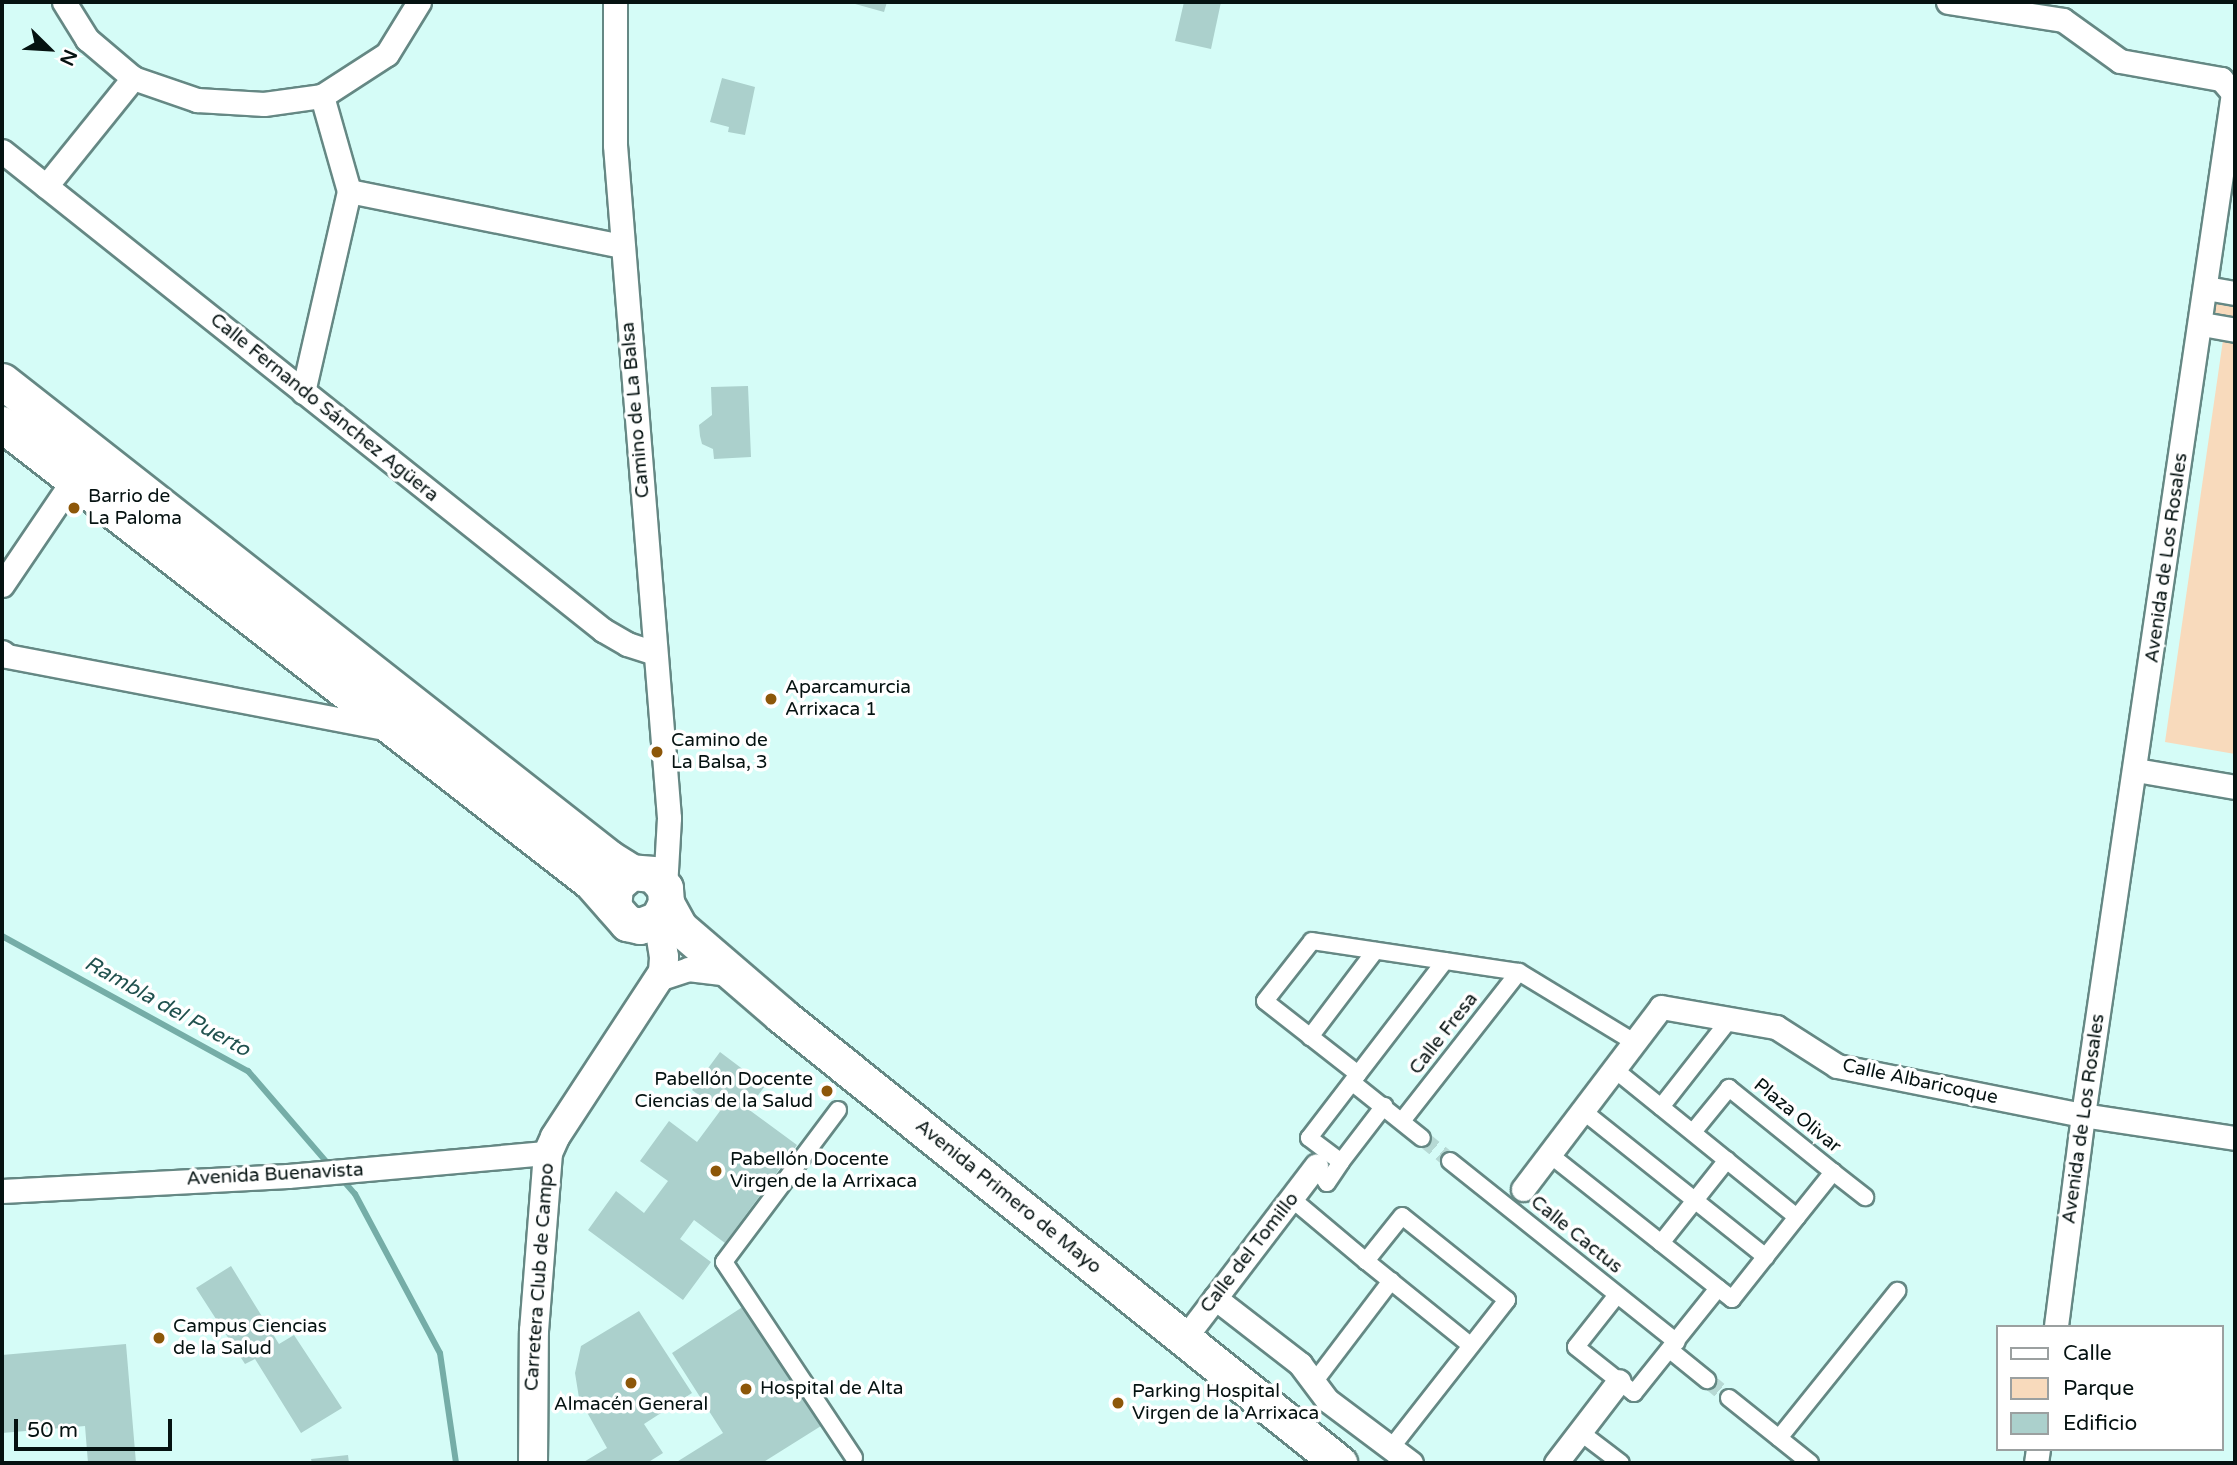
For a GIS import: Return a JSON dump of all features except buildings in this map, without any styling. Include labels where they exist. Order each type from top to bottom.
[{"type":"main road","points":[[2,381],[609,858],[652,916]]},
{"type":"main road","points":[[2,424],[591,882],[652,916]]},
{"type":"main road","points":[[62,429],[73,480]]},
{"type":"main road","points":[[73,480],[126,481]]},
{"type":"main road","name":"Avenida Primero de Mayo","points":[[652,916],[741,979],[781,1015],[1339,1463]]},
{"type":"street","points":[[64,2],[87,39],[133,78],[197,100],[264,104],[322,96],[387,54],[419,2]]},
{"type":"street","name":"Camino de La Balsa","points":[[615,2],[614,123],[622,246],[669,818],[652,916]]},
{"type":"street","name":"Avenida de Los Rosales","points":[[1948,2],[2063,20],[2120,61],[2221,79],[2234,93],[2136,771],[2083,1115],[2056,1325]]},
{"type":"street","points":[[46,187],[133,78]]},
{"type":"street","points":[[303,392],[349,191],[322,96]]},
{"type":"street","name":"Calle Fernando Sánchez Agüera","points":[[2,151],[603,630],[628,644],[654,653]]},
{"type":"street","points":[[349,191],[622,246]]},
{"type":"street","points":[[2207,288],[2235,293]]},
{"type":"street","points":[[2202,324],[2235,330]]},
{"type":"street","points":[[2,585],[73,480]]},
{"type":"street","points":[[2,652],[7,656],[398,731]]},
{"type":"street","points":[[2136,771],[2235,788]]},
{"type":"street","points":[[652,916],[695,969],[741,979]]},
{"type":"street","name":"Carretera Club de Campo","points":[[533,1463],[534,1331],[548,1153],[652,916]]},
{"type":"street","points":[[1422,1138],[1310,1037],[1265,1001],[1312,941],[1519,972],[1634,1042]]},
{"type":"street","points":[[1310,1037],[1375,951]]},
{"type":"street","points":[[1341,1163],[1309,1139],[1445,961]]},
{"type":"street","name":"Calle Fresa","points":[[1402,1121],[1519,972]]},
{"type":"street","name":"Calle Albaricoque","points":[[1523,1189],[1661,1007],[1776,1027],[1837,1066],[2083,1115],[2235,1138]]},
{"type":"street","points":[[1661,1107],[1730,1019]]},
{"type":"street","points":[[1614,1069],[1797,1217]]},
{"type":"street","name":"Plaza Olivar","points":[[1693,1132],[1729,1088],[1833,1172],[1732,1299],[1718,1288]]},
{"type":"street","points":[[1316,1166],[1327,1184],[1384,1106]]},
{"type":"street","points":[[838,1110],[724,1262],[855,1458]]},
{"type":"street","points":[[1583,1111],[1766,1257]]},
{"type":"street","name":"Avenida Buenavista","points":[[2,1191],[407,1167],[548,1153]]},
{"type":"street","points":[[1549,1154],[1718,1288],[1673,1346],[1580,1432],[1556,1463]]},
{"type":"street","points":[[1661,1242],[1727,1160]]},
{"type":"street","name":"Calle Cactus","points":[[1450,1161],[1617,1295],[1707,1380]]},
{"type":"street","name":"Calle del Tomillo","points":[[1184,1339],[1316,1166]]},
{"type":"street","points":[[1833,1172],[1865,1197]]},
{"type":"street","points":[[1292,1199],[1470,1345]]},
{"type":"street","points":[[1366,1261],[1402,1216],[1507,1300],[1391,1448]]},
{"type":"street","points":[[1315,1381],[1391,1281]]},
{"type":"street","points":[[1779,1438],[1898,1291]]},
{"type":"street","points":[[1617,1295],[1576,1346],[1626,1387]]},
{"type":"street","points":[[1215,1298],[1300,1364],[1327,1400],[1411,1463]]},
{"type":"street","points":[[1729,1398],[1810,1463]]},
{"type":"street","points":[[1580,1432],[1621,1463]]},
{"type":"green space","points":[[2215,297],[2235,300],[2235,320],[2212,317]]},
{"type":"green space","points":[[2223,340],[2235,342],[2235,754],[2165,742]]},
{"type":"waterway","name":"Rambla del Puerto","points":[[2,936],[248,1071],[331,1167]]},
{"type":"waterway","name":"Rambla del Puerto","points":[[341,1178],[355,1194],[440,1353],[456,1463]]},
{"type":"tunnel","points":[[1422,1138],[1450,1161]]},
{"type":"tunnel","points":[[1707,1380],[1729,1398]]},
{"type":"place","name":"Barrio de La Paloma","points":[[74,508]]},
{"type":"place","name":"Aparcamurcia Arrixaca 1","points":[[771,699]]},
{"type":"place","name":"Camino de La Balsa, 3","points":[[657,752]]},
{"type":"place","name":"Pabellón Docente Ciencias de la Salud","points":[[827,1091]]},
{"type":"place","name":"Pabellón Docente Virgen de la Arrixaca","points":[[716,1171]]},
{"type":"place","name":"Campus Ciencias de la Salud","points":[[159,1338]]},
{"type":"place","name":"Almacén General","points":[[631,1383]]},
{"type":"place","name":"Hospital de Alta","points":[[746,1389]]},
{"type":"place","name":"Parking Hospital Virgen de la Arrixaca","points":[[1118,1403]]}]
